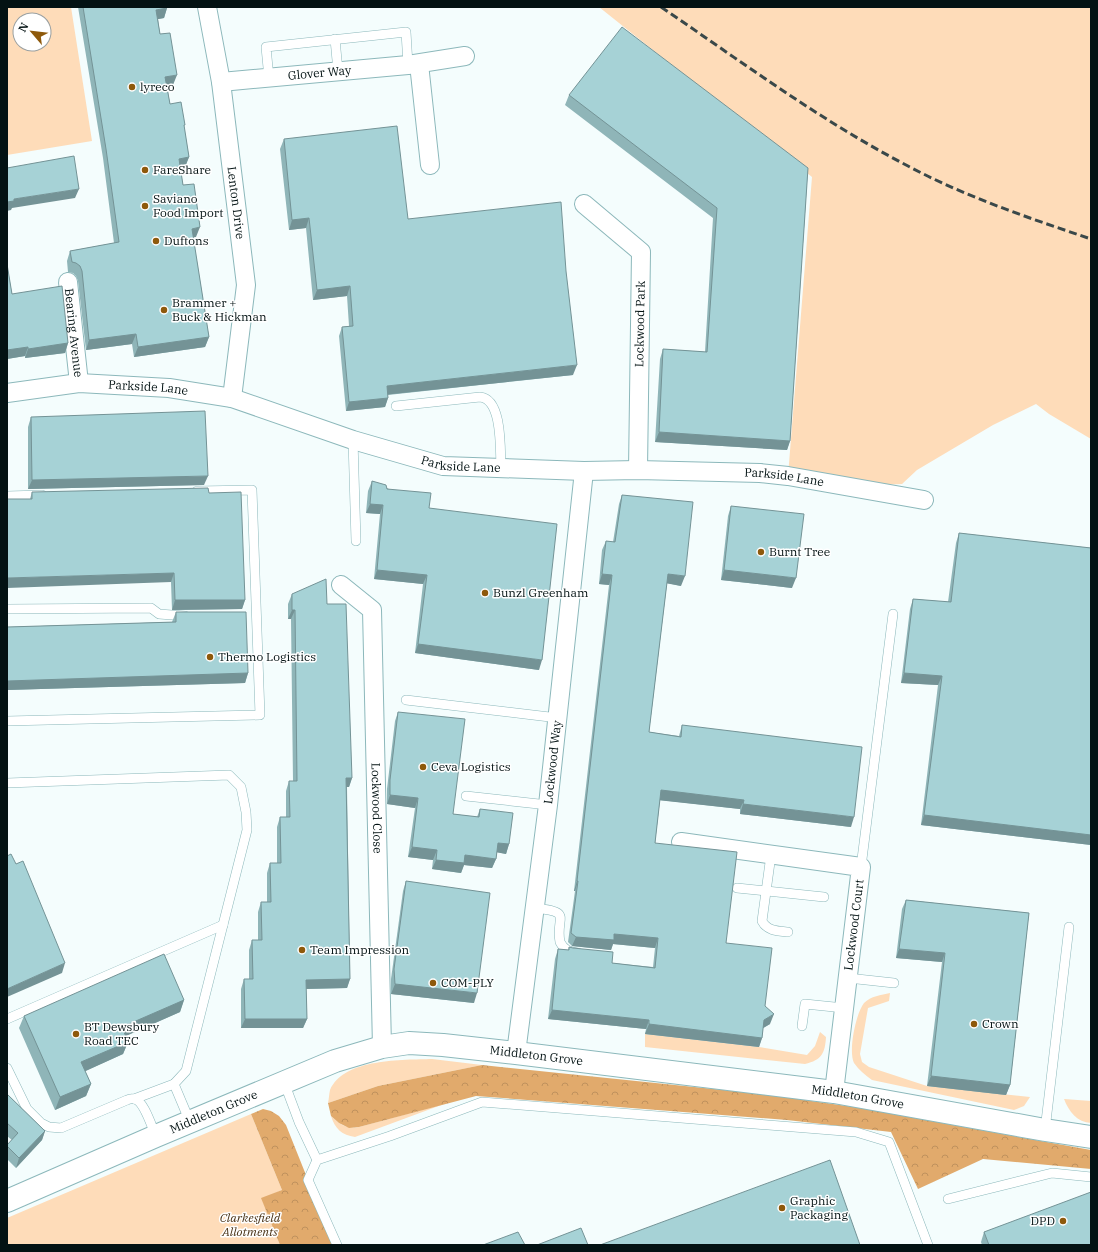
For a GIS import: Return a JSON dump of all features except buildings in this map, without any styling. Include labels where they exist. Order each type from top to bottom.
[{"type":"street","name":"Lenton Drive","points":[[207,7],[221,82],[246,286],[232,398]]},
{"type":"street","name":"Glover Way","points":[[221,82],[413,64],[465,56]]},
{"type":"street","points":[[413,64],[430,165]]},
{"type":"street","name":"Lockwood Park","points":[[584,204],[641,252],[638,470]]},
{"type":"street","name":"Bearing Avenue","points":[[68,282],[79,383]]},
{"type":"street","name":"Parkside Lane","points":[[7,393],[79,383],[169,388],[232,398],[353,440],[443,466],[584,471],[638,470],[760,473],[788,476],[924,500]]},
{"type":"street","name":"Lockwood Way","points":[[516,1053],[548,805],[584,471]]},
{"type":"street","name":"Lockwood Close","points":[[342,585],[372,610],[382,1047]]},
{"type":"street","name":"Lockwood Court","points":[[681,842],[861,867],[834,1092]]},
{"type":"street","name":"Middleton Grove","points":[[7,1200],[335,1061],[382,1047],[416,1044],[443,1045],[516,1053],[834,1092],[1091,1137]]},
{"type":"lane","points":[[269,78],[266,47],[406,32],[413,64]]},
{"type":"lane","points":[[335,39],[338,71]]},
{"type":"lane","points":[[396,406],[480,396],[486,398],[492,404],[496,413],[500,436],[501,468]]},
{"type":"lane","points":[[353,440],[356,541]]},
{"type":"lane","points":[[7,721],[260,715],[253,615],[252,490],[189,491]]},
{"type":"lane","points":[[7,496],[54,495]]},
{"type":"lane","points":[[7,609],[151,608],[159,614],[164,615],[198,616]]},
{"type":"lane","points":[[861,867],[893,614]]},
{"type":"lane","points":[[406,700],[558,718]]},
{"type":"lane","points":[[7,783],[229,775],[241,787],[246,812],[247,830],[186,1071],[174,1084],[134,1099],[127,1100],[61,1128],[49,1127],[41,1123],[27,1109],[7,1068]]},
{"type":"lane","points":[[466,796],[548,805]]},
{"type":"lane","points":[[771,855],[762,916],[764,926],[770,929],[788,932]]},
{"type":"lane","points":[[737,888],[824,897]]},
{"type":"lane","points":[[535,908],[556,911],[560,915],[561,920],[559,938],[562,946],[570,952],[584,953]]},
{"type":"lane","points":[[7,1019],[223,925]]},
{"type":"lane","points":[[1045,1130],[1069,927]]},
{"type":"lane","points":[[848,978],[894,983]]},
{"type":"lane","points":[[802,1026],[805,1004],[844,1008]]},
{"type":"lane","points":[[284,1082],[299,1122],[317,1160]]},
{"type":"lane","points":[[174,1084],[190,1123]]},
{"type":"lane","points":[[134,1099],[139,1101],[146,1111],[156,1136]]},
{"type":"lane","points":[[337,1245],[308,1180],[317,1160],[390,1136],[482,1102],[856,1132],[889,1142],[928,1245]]},
{"type":"lane","points":[[948,1199],[1052,1173],[1091,1177]]},
{"type":"green space","points":[[7,7],[71,7],[92,141],[7,155]]},
{"type":"green space","points":[[599,7],[1091,7],[1091,439],[1049,414],[1036,404],[993,425],[917,470],[902,484],[849,486],[788,476],[812,177]]},
{"type":"green space","points":[[890,993],[889,1001],[868,1008],[860,1054],[862,1062],[869,1067],[927,1086],[1030,1097],[1024,1106],[1014,1110],[872,1080],[854,1063],[852,1057],[852,1041],[858,1015],[864,1003],[876,996]]},
{"type":"green space","points":[[820,1032],[826,1037],[822,1055],[819,1058],[805,1064],[645,1047],[645,1034],[759,1047],[807,1055],[815,1046]]},
{"type":"green space","points":[[432,1059],[482,1065],[378,1086],[328,1103],[330,1090],[337,1080],[348,1072],[361,1066],[391,1061]]},
{"type":"green space","points":[[482,1065],[762,1094],[854,1107],[1091,1150],[1091,1169],[983,1159],[918,1189],[891,1132],[787,1120],[476,1096],[359,1127],[349,1128],[339,1123],[331,1116],[328,1103],[378,1086]]},
{"type":"green space","points":[[1064,1099],[1091,1101],[1091,1123],[1082,1121],[1074,1116]]},
{"type":"green space","points":[[444,1104],[355,1137],[346,1135],[340,1131],[331,1116],[344,1126],[359,1127]]},
{"type":"green space","points":[[263,1109],[271,1111],[279,1116],[286,1125],[308,1180],[337,1245],[280,1245],[261,1198],[282,1190],[251,1114]]},
{"type":"green space","name":"Clarkesfield Allotments","points":[[251,1114],[282,1190],[262,1199],[280,1245],[7,1245],[7,1218]]},
{"type":"railway","points":[[661,7],[752,70],[876,149],[952,188],[1021,215],[1091,239]]},
{"type":"place","name":"lyreco","points":[[132,87]]},
{"type":"place","name":"FareShare","points":[[145,170]]},
{"type":"place","name":"Saviano Food Import","points":[[145,206]]},
{"type":"place","name":"Duftons","points":[[156,241]]},
{"type":"place","name":"Brammer + Buck & Hickman","points":[[164,310]]},
{"type":"place","name":"Burnt Tree","points":[[761,552]]},
{"type":"place","name":"Bunzl Greenham","points":[[485,593]]},
{"type":"place","name":"Thermo Logistics","points":[[210,657]]},
{"type":"place","name":"Ceva Logistics","points":[[423,767]]},
{"type":"place","name":"Team Impression","points":[[302,950]]},
{"type":"place","name":"COM-PLY","points":[[433,983]]},
{"type":"place","name":"Crown","points":[[974,1024]]},
{"type":"place","name":"BT Dewsbury Road TEC","points":[[76,1034]]},
{"type":"place","name":"Graphic Packaging","points":[[782,1208]]},
{"type":"place","name":"DPD","points":[[1063,1221]]}]
